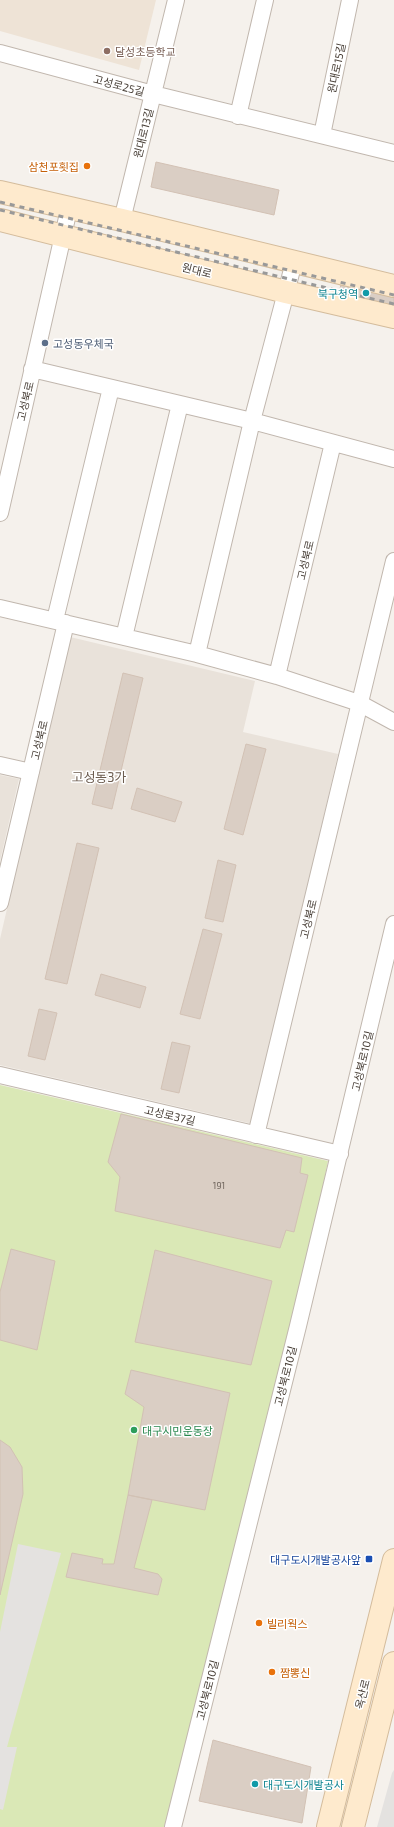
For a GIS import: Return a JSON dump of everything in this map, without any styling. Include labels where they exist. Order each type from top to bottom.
[{"type":"main road","points":[[0,192],[394,286]]},
{"type":"main road","name":"원대로","points":[[0,220],[286,292],[394,317]]},
{"type":"main road","name":"옥산로","points":[[328,1824],[394,1560]]},
{"type":"main road","points":[[354,1826],[394,1663]]},
{"type":"street","name":"원대로13길","points":[[122,220],[176,0]]},
{"type":"street","points":[[238,116],[265,0]]},
{"type":"street","name":"원대로15길","points":[[322,136],[350,0]]},
{"type":"street","name":"고성로25길","points":[[0,53],[238,116],[394,153]]},
{"type":"street","points":[[32,369],[69,209]]},
{"type":"street","points":[[197,654],[252,421],[294,262]]},
{"type":"street","name":"고성북로","points":[[0,509],[32,369],[252,421],[394,459]]},
{"type":"street","name":"고성북로","points":[[0,903],[31,772],[60,622],[111,388]]},
{"type":"street","points":[[124,637],[180,404]]},
{"type":"street","name":"고성북로","points":[[277,676],[333,443]]},
{"type":"street","name":"고성북로","points":[[256,1135],[394,561]]},
{"type":"street","points":[[0,608],[197,654],[277,676],[359,703],[394,722]]},
{"type":"street","points":[[0,765],[31,772]]},
{"type":"street","name":"고성북로10길","points":[[173,1827],[340,1154],[394,924]]},
{"type":"street","name":"고성로37길","points":[[0,1075],[340,1154]]},
{"type":"shaded area","name":"달성초등학교","points":[[0,0],[156,0],[139,70],[0,31]]},
{"type":"shaded area","points":[[70,637],[255,681],[243,732],[338,754],[253,1124],[0,1065],[0,939]]},
{"type":"shaded area","points":[[0,775],[19,779],[0,861]]},
{"type":"shaded area","points":[[18,1544],[61,1553],[7,1747],[17,1747],[3,1810],[0,1809],[0,1632]]},
{"type":"shaded area","points":[[394,1770],[394,1827],[377,1827],[392,1773]]},
{"type":"green space","name":"대구시민운동장","points":[[0,1085],[328,1161],[303,1284],[232,1575],[164,1827],[0,1827]]},
{"type":"building","points":[[156,162],[279,190],[274,215],[151,187]]},
{"type":"building","name":"북구청역","points":[[343,275],[394,287],[394,312],[338,298]]},
{"type":"building","points":[[123,673],[143,678],[112,809],[92,804]]},
{"type":"building","points":[[246,744],[266,749],[243,835],[224,829]]},
{"type":"building","points":[[137,788],[182,802],[175,822],[131,809]]},
{"type":"building","points":[[77,843],[99,848],[67,984],[45,979]]},
{"type":"building","points":[[218,860],[236,865],[223,922],[205,918]]},
{"type":"building","points":[[203,929],[222,934],[200,1019],[180,1014]]},
{"type":"building","points":[[101,974],[146,987],[140,1008],[95,995]]},
{"type":"building","points":[[39,1009],[57,1013],[45,1060],[28,1056]]},
{"type":"building","points":[[172,1042],[190,1046],[179,1093],[161,1089]]},
{"type":"building","points":[[121,1114],[302,1158],[300,1173],[308,1175],[294,1232],[286,1230],[280,1248],[115,1211],[120,1177],[108,1162]]},
{"type":"building","points":[[11,1249],[55,1261],[37,1350],[0,1340],[0,1292]]},
{"type":"building","points":[[155,1250],[272,1281],[251,1365],[135,1342]]},
{"type":"building","points":[[131,1370],[230,1393],[205,1510],[128,1495],[144,1407],[125,1394]]},
{"type":"building","points":[[0,1440],[10,1447],[22,1467],[23,1494],[0,1595]]},
{"type":"building","points":[[128,1495],[152,1500],[134,1568],[158,1574],[162,1579],[158,1595],[66,1577],[72,1553],[103,1559],[102,1564],[114,1564]]},
{"type":"building","name":"대구도시개발공사","points":[[213,1740],[311,1767],[302,1823],[199,1801]]},
{"type":"railway","points":[[0,202],[394,295]]},
{"type":"railway","points":[[0,210],[394,304]]},
{"type":"place","name":"달성초등학교","points":[[107,51]]},
{"type":"place","name":"삼천포횟집","points":[[87,166]]},
{"type":"place","name":"북구청역","points":[[366,293]]},
{"type":"place","name":"고성동우체국","points":[[45,343]]},
{"type":"place","name":"대구시민운동장","points":[[134,1430]]},
{"type":"place","name":"대구도시개발공사앞","points":[[369,1559]]},
{"type":"place","name":"빌리웍스","points":[[259,1623]]},
{"type":"place","name":"짬뽕신","points":[[272,1672]]},
{"type":"place","name":"대구도시개발공사","points":[[255,1784]]},
{"type":"district","name":"고성동3가","points":[[99,777]]}]
